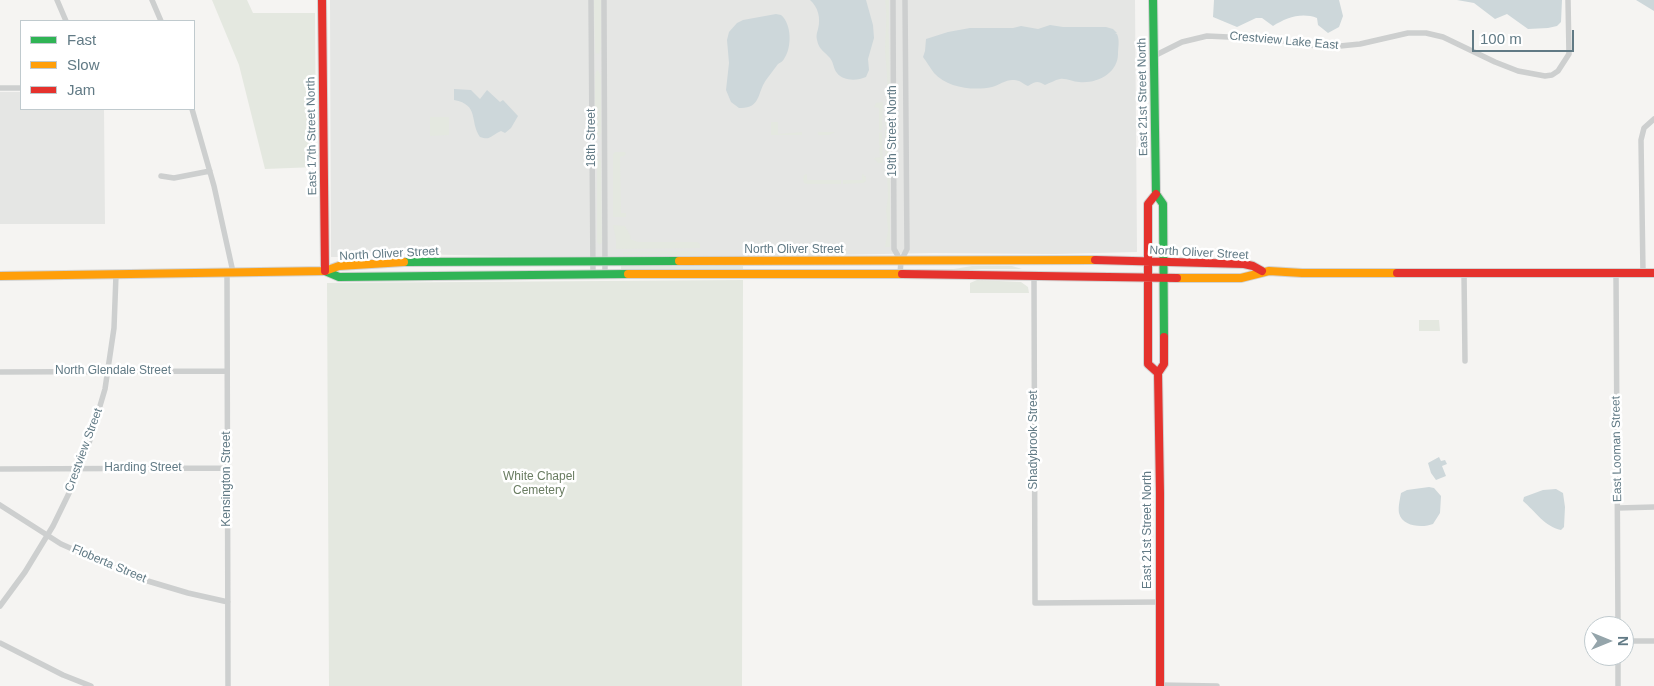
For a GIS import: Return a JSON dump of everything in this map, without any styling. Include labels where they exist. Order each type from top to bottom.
[{"type":"main road","name":"East 17th Street North","points":[[322,0],[325,271]]},
{"type":"main road","name":"East 21st Street North","points":[[1153,0],[1156,194],[1163,204],[1164,262],[1164,364],[1158,373],[1160,686]]},
{"type":"main road","name":"East 21st Street North","points":[[1156,194],[1148,204],[1148,364],[1158,373]]},
{"type":"main road","name":"North Oliver Street","points":[[0,276],[325,271],[339,266],[403,262],[1128,260],[1244,264],[1262,271]]},
{"type":"main road","name":"North Oliver Street","points":[[325,271],[339,277],[849,273],[1244,278],[1262,271],[1302,273],[1654,273]]},
{"type":"street","points":[[57,0],[66,20]]},
{"type":"street","points":[[152,0],[161,20]]},
{"type":"street","name":"18th Street","points":[[591,0],[593,275]]},
{"type":"street","name":"18th Street","points":[[604,0],[605,275]]},
{"type":"street","name":"19th Street North","points":[[892,0],[894,249],[901,261]]},
{"type":"street","name":"19th Street North","points":[[900,274],[901,261],[906,250],[905,0]]},
{"type":"street","name":"Crestview Lake East","points":[[1154,56],[1182,42],[1207,36],[1271,39],[1330,47],[1360,44],[1408,33],[1426,32],[1443,36],[1495,62],[1518,71],[1545,76],[1552,75],[1558,71],[1569,54],[1568,0]]},
{"type":"street","points":[[0,88],[20,88]]},
{"type":"street","name":"Kensington Street","points":[[192,110],[210,171],[230,272],[227,371],[228,686]]},
{"type":"street","points":[[1643,273],[1641,140],[1644,128],[1654,119]]},
{"type":"street","points":[[161,176],[174,178],[210,171]]},
{"type":"street","points":[[1464,272],[1465,360]]},
{"type":"street","name":"East Looman Street","points":[[1616,273],[1618,616]]},
{"type":"street","name":"Crestview Street","points":[[0,606],[25,572],[47,536],[72,487],[87,450],[106,389],[114,328],[116,275]]},
{"type":"street","name":"Shadybrook Street","points":[[1034,276],[1035,603],[1160,602]]},
{"type":"street","name":"North Glendale Street","points":[[0,372],[227,371]]},
{"type":"street","name":"Harding Street","points":[[0,469],[227,468]]},
{"type":"street","name":"Floberta Street","points":[[0,505],[61,544],[141,579],[188,593],[228,602]]},
{"type":"street","points":[[1618,508],[1654,507]]},
{"type":"street","points":[[1634,641],[1654,641]]},
{"type":"street","points":[[0,643],[63,675],[91,686]]},
{"type":"street","points":[[1618,666],[1618,686]]},
{"type":"street","points":[[1160,686],[1217,686]]},
{"type":"shaded area","points":[[330,0],[1135,0],[1137,252],[1055,254],[934,253],[815,257],[413,254],[379,257],[331,257]]},
{"type":"shaded area","points":[[810,0],[866,0],[873,25],[874,38],[868,59],[869,70],[866,77],[850,80],[843,78],[837,73],[831,60],[818,43],[819,17],[817,9]]},
{"type":"shaded area","points":[[1214,0],[1339,0],[1343,16],[1339,27],[1328,33],[1318,25],[1317,18],[1311,16],[1288,18],[1273,26],[1262,18],[1256,18],[1237,27],[1213,17]]},
{"type":"shaded area","points":[[1457,0],[1562,0],[1561,22],[1557,26],[1548,28],[1528,29],[1507,14],[1495,19],[1474,3]]},
{"type":"shaded area","points":[[1636,0],[1654,0],[1654,11]]},
{"type":"shaded area","points":[[776,14],[781,15],[785,19],[789,30],[787,54],[766,80],[755,103],[746,108],[739,108],[731,102],[726,90],[729,63],[727,40],[729,32],[737,23],[743,20]]},
{"type":"shaded area","points":[[1050,25],[1063,27],[1106,27],[1113,29],[1117,33],[1115,34],[1117,34],[1119,42],[1117,61],[1114,67],[1105,76],[1093,81],[1079,82],[1060,79],[1045,85],[1037,82],[1028,86],[1011,80],[992,87],[977,89],[953,85],[939,78],[923,57],[926,39],[948,32],[970,28],[1013,28],[1021,26],[1038,29]]},
{"type":"shaded area","points":[[454,89],[471,90],[480,99],[487,90],[500,102],[503,100],[518,116],[511,128],[505,133],[501,131],[489,138],[480,137],[471,110],[462,102],[454,100]]},
{"type":"shaded area","points":[[0,92],[20,92],[20,110],[104,110],[105,224],[0,224]]},
{"type":"shaded area","points":[[1439,457],[1441,461],[1445,460],[1447,464],[1442,466],[1446,476],[1436,480],[1431,473],[1428,463]]},
{"type":"shaded area","points":[[1434,488],[1441,496],[1440,513],[1433,524],[1419,526],[1408,524],[1401,518],[1399,513],[1401,493],[1407,490]]},
{"type":"shaded area","points":[[1556,489],[1563,493],[1565,507],[1564,527],[1561,530],[1550,526],[1523,501],[1524,497],[1543,490]]},
{"type":"green space","points":[[212,0],[247,0],[253,13],[315,13],[316,167],[265,169],[239,65]]},
{"type":"green space","points":[[594,0],[601,0],[601,47],[599,54],[596,54],[595,49]]},
{"type":"green space","points":[[885,0],[889,0],[890,91],[887,93],[885,51]]},
{"type":"green space","points":[[598,70],[601,76],[600,137],[597,137],[595,134],[595,77]]},
{"type":"green space","points":[[883,102],[882,130],[879,130],[879,108],[874,107],[876,103]]},
{"type":"green space","points":[[886,102],[890,105],[890,126],[885,126]]},
{"type":"green space","points":[[430,117],[449,117],[449,135],[430,136]]},
{"type":"green space","points":[[771,122],[778,122],[778,134],[802,132],[802,135],[771,135]]},
{"type":"green space","points":[[885,130],[890,130],[890,145],[888,147],[890,148],[890,160],[886,163]]},
{"type":"green space","points":[[818,132],[835,132],[829,135],[818,135]]},
{"type":"green space","points":[[882,132],[883,163],[878,163],[874,158],[880,157],[879,133]]},
{"type":"green space","points":[[615,152],[625,152],[626,154],[620,157],[621,213],[626,213],[626,217],[613,217],[613,154]]},
{"type":"green space","points":[[597,158],[600,158],[601,162],[602,242],[600,245],[597,242]]},
{"type":"green space","points":[[807,174],[807,180],[841,180],[841,184],[807,184],[803,180],[804,175]]},
{"type":"green space","points":[[862,174],[866,177],[866,181],[863,183],[843,184],[843,180],[862,180]]},
{"type":"green space","points":[[887,175],[890,178],[890,247],[885,247],[888,230],[886,210],[888,197]]},
{"type":"green space","points":[[613,225],[625,226],[631,237],[630,239],[638,242],[697,242],[700,244],[700,248],[616,249]]},
{"type":"green space","points":[[700,251],[699,255],[695,257],[666,254],[623,254],[623,252]]},
{"type":"green space","points":[[621,266],[743,266],[743,270],[621,270]]},
{"type":"green space","points":[[972,266],[1012,266],[1022,269],[957,271],[916,269],[954,269]]},
{"type":"green space","name":"White Chapel Cemetery","points":[[743,280],[742,686],[329,686],[327,283]]},
{"type":"green space","points":[[977,280],[1021,282],[1028,287],[1029,293],[970,293],[970,283]]},
{"type":"green space","points":[[1419,320],[1439,320],[1440,331],[1419,331]]},
{"type":"traffic: fast","points":[[1153,0],[1156,194],[1163,204],[1164,337]]},
{"type":"traffic: fast","points":[[404,262],[679,261]]},
{"type":"traffic: fast","points":[[325,271],[339,277],[628,274]]},
{"type":"traffic: slow","points":[[679,261],[1095,260]]},
{"type":"traffic: slow","points":[[0,276],[325,271],[339,266],[404,262]]},
{"type":"traffic: slow","points":[[1177,278],[1241,278],[1269,271],[1397,273]]},
{"type":"traffic: slow","points":[[628,274],[902,274]]},
{"type":"traffic: jam","points":[[322,0],[325,271]]},
{"type":"traffic: jam","points":[[1156,194],[1148,204],[1148,364],[1158,373]]},
{"type":"traffic: jam","points":[[1095,260],[1244,264],[1262,271]]},
{"type":"traffic: jam","points":[[1397,273],[1654,273]]},
{"type":"traffic: jam","points":[[902,274],[1177,278]]},
{"type":"traffic: jam","points":[[1160,686],[1158,373],[1164,364],[1164,337]]}]
